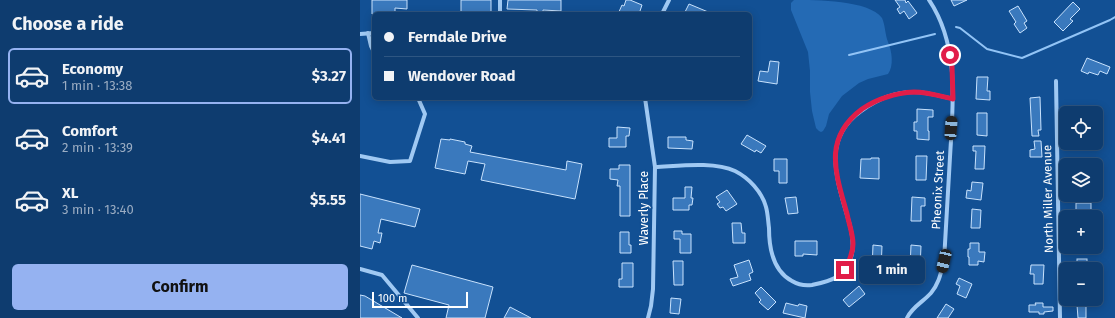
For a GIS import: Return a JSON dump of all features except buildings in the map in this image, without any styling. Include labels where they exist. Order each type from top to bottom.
[{"type":"street","points":[[500,0],[500,12]]},
{"type":"street","points":[[663,12],[669,0]]},
{"type":"street","name":"Pheonix Street","points":[[907,318],[910,312],[932,292],[940,277],[944,261],[953,99],[952,66],[945,33],[934,7],[929,0]]},
{"type":"street","points":[[368,33],[372,48]]},
{"type":"street","points":[[360,34],[372,33]]},
{"type":"street","name":"North Miller Avenue","points":[[1056,80],[1060,318]]},
{"type":"street","points":[[654,167],[705,165],[720,166],[735,171],[748,180],[759,191],[766,205],[769,217],[768,228],[771,249],[777,268],[786,278],[797,284],[809,286],[834,280],[845,270],[852,257],[853,243],[836,177],[834,161],[836,145],[843,129],[853,116],[871,103],[892,95],[914,92],[953,99]]},
{"type":"street","points":[[360,156],[390,162],[410,161],[425,114],[419,100]]},
{"type":"street","name":"Waverly Place","points":[[645,100],[654,167],[654,289],[648,318]]},
{"type":"street","points":[[360,269],[382,275],[418,318]]},
{"type":"shaded area","points":[[794,0],[841,2],[854,4],[875,12],[883,20],[891,50],[892,63],[888,74],[859,83],[842,96],[829,114],[826,126],[821,132],[816,128],[812,111],[808,52],[791,10],[791,3]]},
{"type":"waterway","points":[[956,27],[960,28],[987,49],[1022,58],[1115,17]]},
{"type":"waterway","points":[[849,55],[935,34]]},
{"type":"route","points":[[845,270],[852,257],[853,243],[836,177],[834,161],[836,145],[843,129],[853,116],[871,103],[892,95],[914,92],[953,99],[952,66],[950,55]]}]
